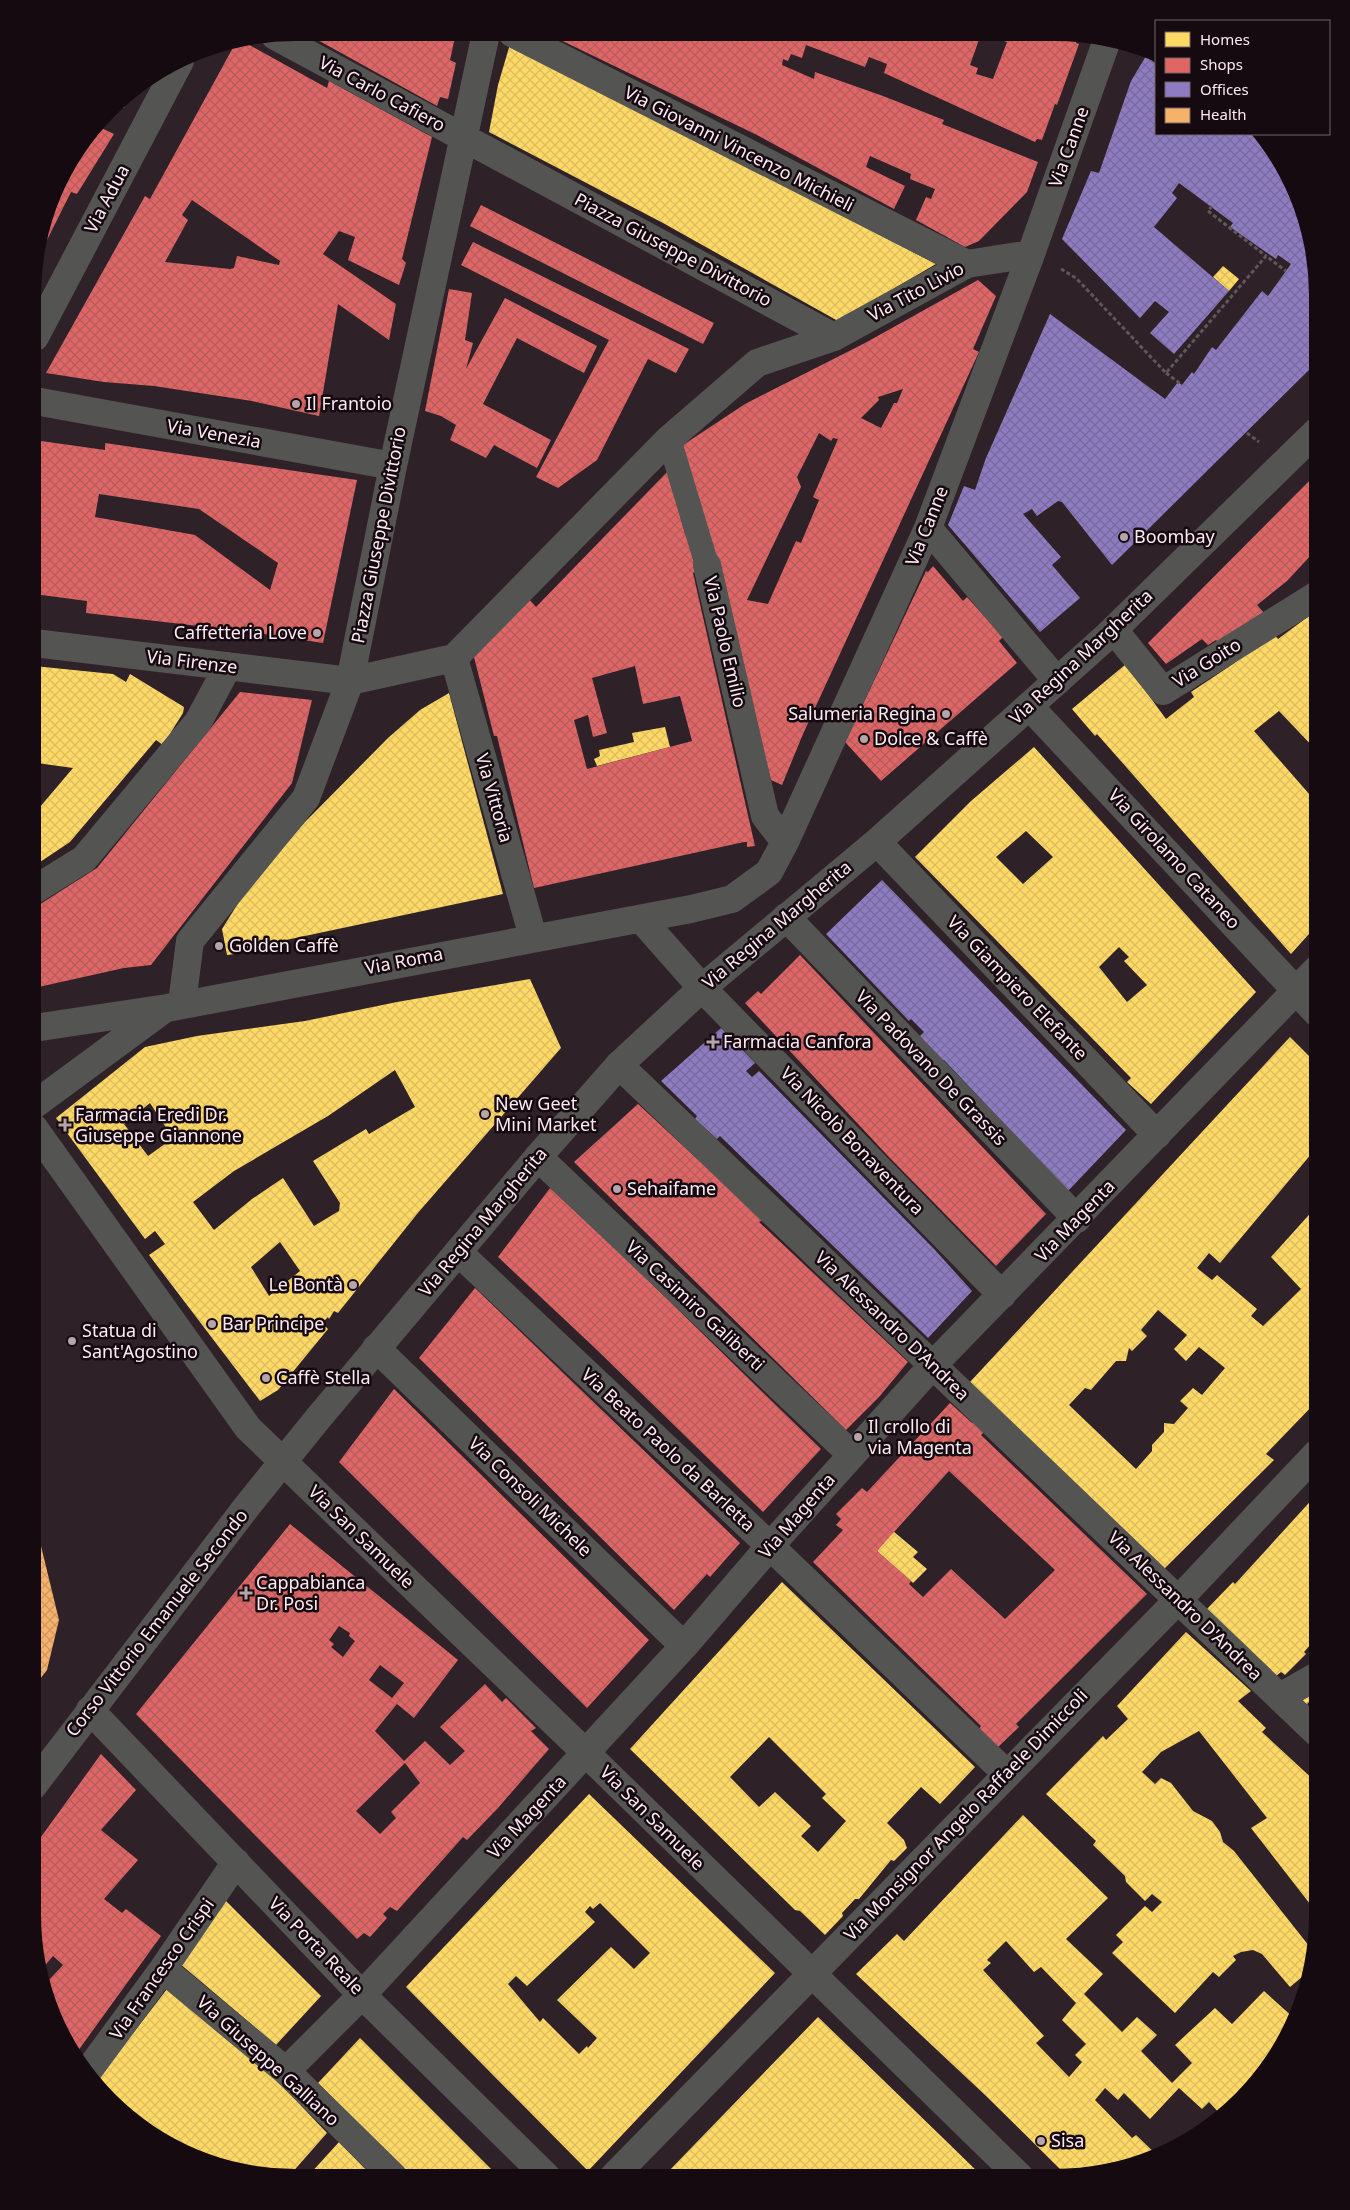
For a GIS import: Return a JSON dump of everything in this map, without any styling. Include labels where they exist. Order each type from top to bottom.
[{"type":"street","points":[[462,137],[484,41]]},
{"type":"street","name":"Via Giovanni Vincenzo Michieli","points":[[528,41],[967,264]]},
{"type":"street","name":"Via Carlo Cafiero","points":[[285,42],[462,137]]},
{"type":"street","name":"Via Canne","points":[[642,920],[732,899],[770,872],[928,528],[1031,254],[1106,46]]},
{"type":"street","name":"Via Adua","points":[[41,326],[174,72]]},
{"type":"street","name":"Piazza Giuseppe Divittorio","points":[[174,1006],[190,941],[306,798],[350,680],[392,466],[462,137],[834,336]]},
{"type":"street","name":"Via Tito Livio","points":[[834,336],[967,264],[1031,254]]},
{"type":"street","points":[[350,680],[454,658],[669,438],[757,363],[834,336]]},
{"type":"street","name":"Via Venezia","points":[[41,402],[392,466]]},
{"type":"street","name":"Via Paolo Emilio","points":[[669,438],[707,565],[765,816],[785,842]]},
{"type":"street","name":"Via Regina Margherita","points":[[282,1462],[538,1157],[619,1065],[702,988],[877,842],[1058,681],[1114,630],[1309,440]]},
{"type":"street","points":[[928,528],[1058,681]]},
{"type":"street","name":"Via Goito","points":[[1114,630],[1162,690],[1309,600]]},
{"type":"street","name":"Via Firenze","points":[[41,643],[350,680]]},
{"type":"street","name":"Via Vittoria","points":[[454,658],[533,937]]},
{"type":"street","points":[[41,886],[84,859],[198,722],[228,666]]},
{"type":"street","name":"Via Girolamo Cataneo","points":[[1029,706],[1309,1003]]},
{"type":"street","name":"Via Giampiero Elefante","points":[[877,842],[1157,1136]]},
{"type":"street","name":"Via Padovano De Grassis","points":[[786,917],[1077,1219]]},
{"type":"street","name":"Via Roma","points":[[41,1027],[174,1006],[533,937],[642,920]]},
{"type":"street","name":"Via Nicolò Bonaventura","points":[[642,920],[702,988],[1002,1295]]},
{"type":"street","name":"Via Magenta","points":[[286,2071],[362,1995],[586,1753],[684,1646],[770,1546],[932,1366],[1077,1219],[1309,977]]},
{"type":"street","name":"Via Roma","points":[[41,1100],[174,1006]]},
{"type":"street","name":"Via Alessandro D'Andrea","points":[[619,1065],[1309,1724]]},
{"type":"street","name":"Via San Samuele","points":[[41,1138],[248,1428],[586,1753],[810,1974],[1012,2169]]},
{"type":"street","name":"Via Casimiro Galiberti","points":[[538,1157],[852,1454]]},
{"type":"street","name":"Via Beato Paolo da Barletta","points":[[458,1252],[770,1546],[1007,1774]]},
{"type":"street","name":"Via Consoli Michele","points":[[376,1348],[684,1646]]},
{"type":"street","name":"Via Monsignor Angelo Raffaele Dimiccoli","points":[[621,2169],[1179,1599],[1309,1461]]},
{"type":"street","name":"Corso Vittorio Emanuele Secondo","points":[[41,1775],[282,1462]]},
{"type":"street","points":[[1280,1697],[1309,1681]]},
{"type":"street","name":"Via Porta Reale","points":[[90,1710],[362,1995],[539,2169]]},
{"type":"street","name":"Via Francesco Crispi","points":[[92,2066],[163,1969],[236,1862]]},
{"type":"street","name":"Via Giuseppe Galliano","points":[[163,1969],[286,2071],[386,2169]]},
{"type":"path","points":[[1212,206],[1208,211],[1286,271]]},
{"type":"path","points":[[1031,254],[1076,278],[1166,373],[1182,384]]},
{"type":"path","points":[[1166,373],[1266,256]]},
{"type":"building: Homes","points":[[510,44],[936,264],[838,321],[663,223],[489,132],[498,85]]},
{"type":"building: Homes","points":[[1223,266],[1239,279],[1229,291],[1213,277]]},
{"type":"building: Homes","points":[[1309,616],[1309,743],[1279,711],[1254,731],[1309,794],[1309,934],[1291,954],[1097,734],[1095,736],[1072,709],[1126,664],[1166,719],[1194,697],[1191,692],[1233,664],[1273,633],[1278,639]]},
{"type":"building: Homes","points":[[41,667],[113,674],[126,682],[130,674],[184,707],[183,713],[163,745],[156,740],[70,842],[41,861],[41,806],[73,768],[41,764]]},
{"type":"building: Homes","points":[[449,693],[503,894],[286,940],[286,947],[227,955],[222,929],[247,889],[305,822],[388,738],[420,710]]},
{"type":"building: Homes","points":[[665,727],[670,747],[597,766],[594,759],[600,756],[599,750],[634,742],[632,733]]},
{"type":"building: Homes","points":[[1034,747],[1256,992],[1151,1104],[1127,1082],[1131,1078],[915,857],[971,801]],"holes":[[[1026,831],[1053,857],[1023,884],[996,857]],[[1119,947],[1129,957],[1124,961],[1147,985],[1127,1002],[1099,967]]]},
{"type":"building: Homes","points":[[530,979],[561,1048],[417,1214],[338,1313],[334,1311],[329,1319],[328,1317],[322,1323],[328,1329],[278,1390],[260,1401],[149,1255],[165,1244],[155,1231],[145,1239],[56,1118],[145,1047],[197,1036],[305,1021],[397,1002]],"holes":[[[395,1070],[415,1107],[369,1134],[366,1129],[313,1161],[340,1203],[339,1211],[314,1226],[283,1178],[252,1199],[214,1230],[193,1202],[234,1171],[328,1116]],[[150,1103],[174,1140],[170,1143],[169,1141],[148,1156],[124,1124]],[[280,1242],[300,1271],[269,1296],[251,1267]]]},
{"type":"building: Homes","points":[[1290,1037],[1309,1056],[1309,1157],[1220,1263],[1209,1253],[1197,1268],[1212,1280],[1217,1275],[1257,1309],[1251,1316],[1263,1326],[1301,1289],[1271,1257],[1309,1215],[1309,1409],[1266,1454],[1274,1460],[1164,1569],[970,1382]],"holes":[[[1158,1310],[1187,1335],[1174,1349],[1186,1361],[1199,1347],[1225,1368],[1202,1395],[1193,1388],[1180,1401],[1188,1408],[1174,1424],[1164,1423],[1164,1432],[1152,1445],[1152,1451],[1136,1469],[1069,1405],[1085,1388],[1091,1390],[1116,1361],[1126,1361],[1129,1348],[1132,1351],[1147,1336],[1141,1330]]]},
{"type":"building: Homes","points":[[1309,1503],[1309,1646],[1304,1652],[1306,1654],[1285,1675],[1281,1672],[1276,1676],[1206,1610],[1233,1582],[1235,1584]]},
{"type":"building: Homes","points":[[893,1531],[918,1552],[913,1557],[927,1569],[913,1583],[877,1551]]},
{"type":"building: Homes","points":[[782,1582],[975,1767],[940,1804],[921,1787],[887,1823],[904,1840],[907,1848],[894,1861],[891,1860],[859,1899],[855,1899],[842,1913],[843,1916],[825,1935],[800,1911],[795,1910],[630,1749]],"holes":[[[769,1737],[826,1794],[822,1798],[846,1821],[818,1852],[801,1836],[811,1826],[775,1792],[759,1807],[730,1777]]]},
{"type":"building: Homes","points":[[1186,1632],[1251,1691],[1238,1701],[1266,1728],[1262,1732],[1309,1776],[1309,1903],[1251,1828],[1267,1818],[1199,1731],[1161,1752],[1142,1772],[1155,1784],[1161,1778],[1171,1783],[1193,1811],[1212,1821],[1220,1832],[1223,1842],[1234,1851],[1307,1944],[1301,1978],[1290,1987],[1262,1954],[1253,1950],[1241,1952],[1233,1956],[1236,1960],[1219,1977],[1213,1972],[1175,2013],[1112,1953],[1123,1942],[1116,1935],[1145,1906],[1152,1912],[1162,1902],[1152,1894],[1145,1901],[1126,1882],[1125,1876],[1093,1845],[1096,1841],[1046,1794],[1103,1736],[1106,1740],[1128,1719],[1117,1706]]},
{"type":"building: Homes","points":[[1309,1691],[1309,1703],[1307,1705],[1299,1698]]},
{"type":"building: Homes","points":[[589,1794],[775,1973],[590,2169],[586,2169],[406,1987]],"holes":[[[600,1903],[650,1953],[634,1969],[611,1947],[557,2000],[597,2038],[579,2054],[543,2018],[540,2022],[508,1984],[516,1976],[527,1986],[595,1922],[585,1912],[590,1906],[593,1909]]]},
{"type":"building: Homes","points":[[1023,1815],[1108,1898],[1066,1939],[1103,1974],[1084,1994],[1122,2032],[1137,2017],[1157,2035],[1141,2051],[1172,2083],[1192,2063],[1175,2045],[1215,2008],[1232,2024],[1264,1991],[1289,2013],[1275,2042],[1256,2070],[1235,2095],[1217,2110],[1209,2102],[1202,2109],[1179,2088],[1150,2119],[1124,2093],[1118,2100],[1105,2088],[1095,2100],[1132,2138],[1136,2135],[1151,2149],[1105,2164],[1060,2169],[985,2095],[856,1974],[897,1934],[904,1941]],"holes":[[[1006,1941],[1034,1972],[1041,1967],[1076,2003],[1062,2020],[1086,2044],[1075,2055],[1082,2062],[1069,2077],[1036,2043],[1044,2036],[983,1970],[991,1963],[987,1960]]]},
{"type":"building: Homes","points":[[222,1897],[321,1996],[276,2045],[179,1963]]},
{"type":"building: Homes","points":[[167,1989],[268,2071],[327,2133],[295,2169],[245,2164],[213,2155],[168,2135],[140,2116],[115,2095],[100,2077]]},
{"type":"building: Homes","points":[[818,2017],[975,2169],[671,2169]]},
{"type":"building: Homes","points":[[360,2038],[491,2169],[402,2169],[318,2083]]},
{"type":"building: Homes","points":[[339,2142],[365,2169],[314,2169]]},
{"type":"building: Shops","points":[[319,41],[454,41],[450,60],[456,63],[448,99],[440,97],[437,106]]},
{"type":"building: Shops","points":[[563,41],[979,41],[970,65],[978,68],[976,74],[993,79],[1007,42],[1004,41],[1055,41],[1079,44],[1042,140],[1037,139],[1035,142],[884,73],[887,64],[869,57],[865,67],[806,45],[802,58],[791,54],[788,61],[783,59],[782,65],[814,79],[815,72],[883,96],[944,120],[942,124],[1038,162],[1027,192],[979,241],[965,247],[916,220],[926,197],[931,199],[935,189],[910,179],[911,174],[870,156],[866,167],[905,186],[894,209],[757,135]]},
{"type":"building: Shops","points":[[250,45],[327,88],[329,81],[432,137],[402,259],[406,263],[399,285],[348,260],[355,237],[339,231],[323,254],[396,304],[389,340],[338,304],[319,416],[252,401],[154,386],[104,382],[46,373],[145,196],[150,199],[232,49],[245,46]],"holes":[[[192,200],[280,261],[279,265],[237,256],[234,268],[230,269],[165,262],[188,220],[182,215]]]},
{"type":"building: Shops","points":[[103,129],[114,134],[77,194],[71,192],[48,239],[55,213],[75,168]]},
{"type":"building: Shops","points":[[481,205],[714,323],[703,344],[470,226]]},
{"type":"building: Shops","points":[[473,242],[689,349],[676,373],[648,359],[597,460],[558,488],[536,477],[609,340],[461,265]]},
{"type":"building: Shops","points":[[978,280],[996,296],[973,349],[979,352],[803,734],[782,785],[771,780],[683,445],[745,404],[865,343]],"holes":[[[903,389],[897,403],[894,403],[881,428],[861,418],[879,400],[878,397]],[[819,433],[831,441],[833,438],[838,439],[813,497],[819,500],[801,543],[796,541],[768,604],[747,600],[801,487],[797,477]]]},
{"type":"building: Shops","points":[[449,289],[472,293],[465,340],[473,343],[466,369],[505,298],[597,346],[584,373],[517,338],[483,404],[551,440],[537,468],[494,445],[486,458],[450,440],[456,425],[441,416],[425,411]]},
{"type":"building: Shops","points":[[41,441],[105,450],[105,443],[357,480],[323,643],[251,632],[86,613],[87,601],[41,595]],"holes":[[[99,494],[199,509],[278,563],[270,590],[195,535],[95,517]]]},
{"type":"building: Shops","points":[[668,471],[685,534],[693,535],[703,568],[693,573],[755,846],[747,847],[747,842],[744,842],[534,888],[497,736],[494,736],[474,657],[529,599],[536,607]],"holes":[[[635,666],[643,704],[680,696],[692,741],[587,769],[574,720],[588,715],[593,737],[607,733],[592,678]]]},
{"type":"building: Shops","points":[[1309,481],[1309,557],[1287,581],[1257,605],[1266,615],[1220,644],[1216,640],[1208,645],[1202,639],[1166,664],[1148,643]]},
{"type":"building: Shops","points":[[933,566],[963,601],[967,597],[1003,637],[999,641],[1017,663],[881,781],[845,742],[926,571],[928,572]]},
{"type":"building: Shops","points":[[240,692],[312,700],[292,783],[151,965],[124,968],[41,986],[41,904],[97,868]]},
{"type":"building: Shops","points":[[800,955],[1046,1214],[996,1266],[888,1156],[745,1003],[758,991],[761,994]]},
{"type":"building: Shops","points":[[638,1104],[763,1220],[759,1222],[908,1362],[879,1397],[846,1430],[574,1162]]},
{"type":"building: Shops","points":[[550,1188],[622,1255],[821,1449],[763,1512],[596,1349],[498,1257]]},
{"type":"building: Shops","points":[[475,1288],[740,1543],[710,1577],[707,1574],[674,1610],[419,1358]]},
{"type":"building: Shops","points":[[394,1389],[649,1640],[587,1708],[339,1462]]},
{"type":"building: Shops","points":[[950,1403],[972,1423],[974,1422],[984,1432],[981,1435],[1147,1594],[1016,1724],[1019,1727],[998,1747],[979,1729],[981,1726],[813,1562],[843,1530],[836,1525],[841,1519],[836,1514],[862,1488],[867,1492]],"holes":[[[949,1471],[1055,1570],[1005,1619],[951,1569],[923,1597],[909,1584],[911,1581],[877,1551]]]},
{"type":"building: Shops","points":[[290,1524],[458,1660],[414,1718],[397,1704],[375,1731],[404,1761],[425,1741],[450,1765],[465,1751],[440,1727],[485,1684],[502,1702],[506,1698],[536,1728],[531,1731],[549,1749],[498,1808],[467,1840],[463,1837],[397,1911],[390,1907],[383,1914],[387,1918],[370,1937],[364,1933],[357,1939],[136,1714]],"holes":[[[339,1626],[350,1633],[349,1636],[355,1641],[343,1657],[331,1647],[334,1644],[329,1640]],[[380,1665],[404,1683],[392,1698],[369,1680]],[[405,1763],[420,1783],[391,1812],[396,1818],[380,1834],[356,1811]]]},
{"type":"building: Shops","points":[[101,1754],[136,1790],[101,1830],[138,1860],[104,1899],[122,1913],[126,1909],[161,1936],[79,2049],[67,2027],[50,1979],[63,1965],[53,1956],[46,1965],[41,1915],[41,1837]]},
{"type":"building: Offices","points":[[1145,58],[1155,63],[1155,135],[1252,135],[1275,168],[1295,213],[1307,262],[1309,370],[1112,565],[1062,502],[1058,501],[1037,516],[1032,509],[1023,514],[1061,557],[1052,565],[1080,598],[1040,632],[948,525],[964,486],[975,490],[986,458],[1050,314],[1165,399],[1178,382],[1182,385],[1192,372],[1194,374],[1212,347],[1216,350],[1262,291],[1268,296],[1291,264],[1278,255],[1276,259],[1230,227],[1233,223],[1179,183],[1172,193],[1177,198],[1154,227],[1229,291],[1174,354],[1150,333],[1169,312],[1155,301],[1140,318],[1062,239],[1091,171],[1099,173],[1131,81]]},
{"type":"building: Offices","points":[[882,880],[1126,1130],[1068,1191],[944,1060],[919,1037],[924,1032],[911,1019],[909,1021],[826,934]]},
{"type":"building: Offices","points":[[721,1028],[755,1063],[746,1071],[752,1077],[759,1071],[935,1250],[972,1291],[928,1338],[720,1136],[717,1139],[695,1119],[697,1116],[661,1081]]},
{"type":"building: Health","points":[[41,1546],[59,1620],[47,1670],[41,1678]]},
{"type":"place","name":"Il Frantoio","points":[[296,404]]},
{"type":"place","name":"Boombay","points":[[1124,537]]},
{"type":"place","name":"Caffetteria Love","points":[[317,633]]},
{"type":"place","name":"Salumeria Regina","points":[[946,714]]},
{"type":"place","name":"Dolce & Caffè","points":[[864,739]]},
{"type":"place","name":"Golden Caffè","points":[[219,946]]},
{"type":"place","name":"Farmacia Canfora","points":[[713,1042]]},
{"type":"place","name":"New Geet Mini Market","points":[[485,1114]]},
{"type":"place","name":"Farmacia Eredi Dr. Giuseppe Giannone","points":[[65,1125]]},
{"type":"place","name":"Sehaifame","points":[[617,1189]]},
{"type":"place","name":"Le Bontà","points":[[353,1285]]},
{"type":"place","name":"Bar Principe","points":[[212,1324]]},
{"type":"place","name":"Statua di Sant'Agostino","points":[[72,1341]]},
{"type":"place","name":"Caffè Stella","points":[[266,1378]]},
{"type":"place","name":"Il crollo di via Magenta","points":[[858,1437]]},
{"type":"place","name":"Cappabianca Dr. Posi","points":[[246,1593]]},
{"type":"place","name":"Sisa","points":[[1041,2141]]}]
